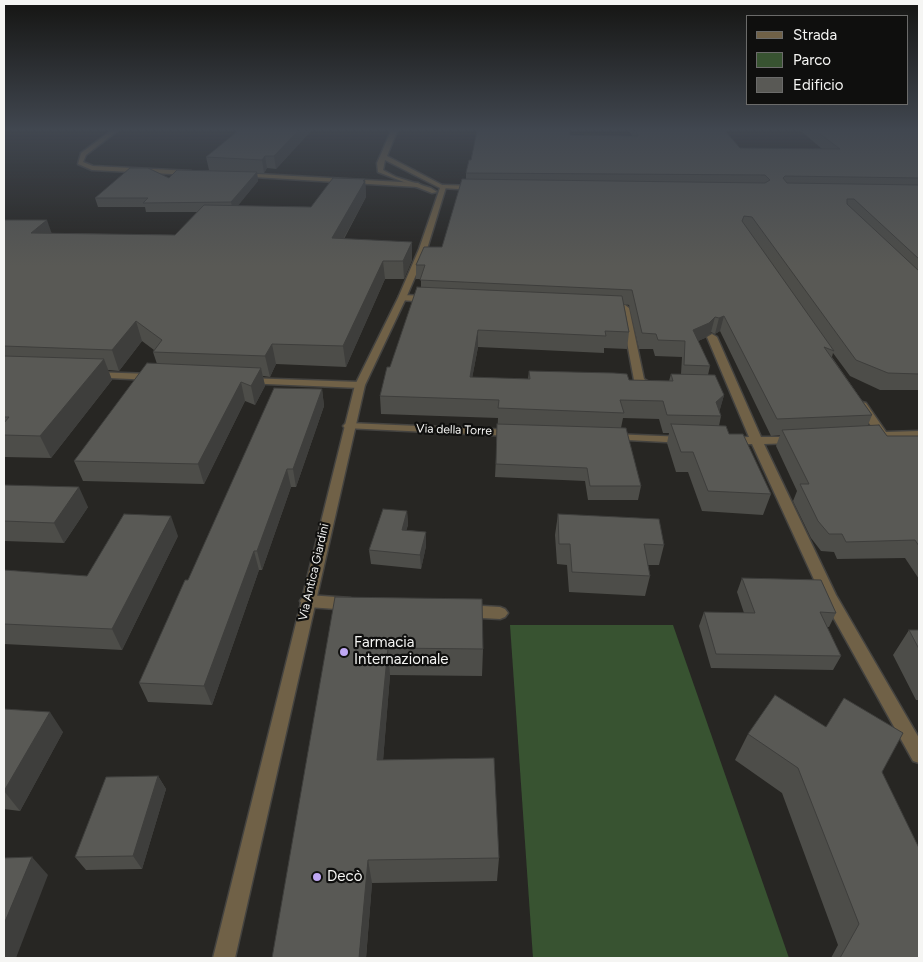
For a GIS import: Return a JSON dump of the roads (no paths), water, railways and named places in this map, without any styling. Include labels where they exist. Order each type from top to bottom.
[{"type":"street","points":[[248,176],[418,185],[440,190]]},
{"type":"street","points":[[355,181],[372,176]]},
{"type":"street","points":[[392,176],[440,190],[483,188]]},
{"type":"street","points":[[405,181],[422,177],[440,190]]},
{"type":"street","name":"Via Antica Giardini","points":[[224,958],[360,385],[424,250],[440,190]]},
{"type":"street","points":[[402,298],[441,300]]},
{"type":"street","points":[[596,306],[624,308],[639,380],[646,385],[666,387]]},
{"type":"street","points":[[712,337],[829,597],[919,755]]},
{"type":"street","points":[[80,374],[167,378]]},
{"type":"street","points":[[236,380],[360,385]]},
{"type":"street","points":[[724,390],[737,395]]},
{"type":"street","points":[[856,395],[884,436]]},
{"type":"street","name":"Via della Torre","points":[[349,426],[528,433]]},
{"type":"street","points":[[854,437],[919,434]]},
{"type":"street","points":[[598,436],[698,440]]},
{"type":"street","points":[[718,441],[806,440]]},
{"type":"street","points":[[308,601],[365,605]]},
{"type":"street","points":[[452,610],[500,613]]},
{"type":"place","name":"Farmacia Internazionale","points":[[344,652]]},
{"type":"place","name":"Decò","points":[[317,877]]}]
